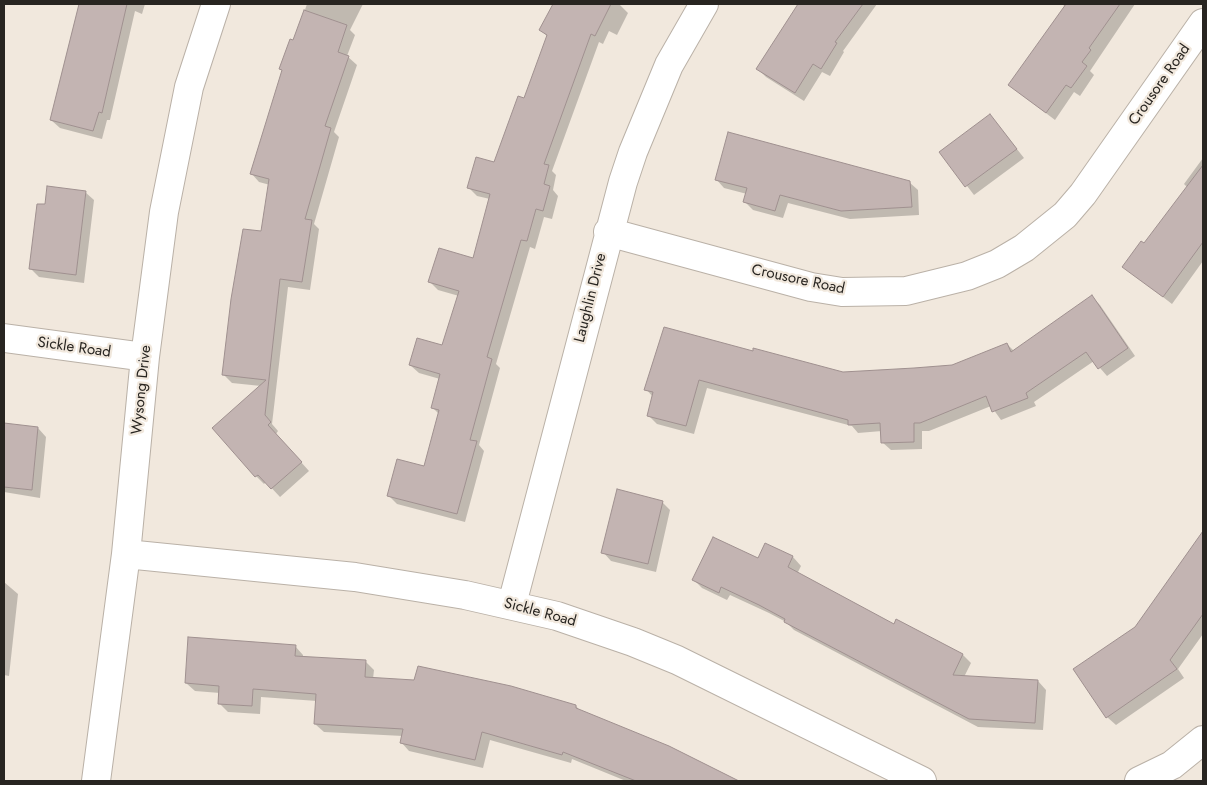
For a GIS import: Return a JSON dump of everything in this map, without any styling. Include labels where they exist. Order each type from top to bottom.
[{"type":"street","name":"Wysong Drive","points":[[96,781],[126,554],[145,358],[169,180],[194,69],[216,4]]},
{"type":"street","name":"Laughlin Drive","points":[[512,604],[608,232],[633,152],[669,65],[704,4]]},
{"type":"street","name":"Crousore Road","points":[[608,232],[811,287],[842,292],[906,292],[967,276],[997,264],[1024,248],[1070,209],[1083,194],[1203,23]]},
{"type":"street","name":"Sickle Road","points":[[4,338],[145,358]]},
{"type":"street","name":"Sickle Road","points":[[126,554],[355,577],[512,604],[603,631],[676,660],[922,781]]},
{"type":"street","points":[[1139,781],[1172,765],[1203,740]]},
{"type":"building","points":[[79,4],[127,4],[102,113],[99,112],[93,131],[50,120]]},
{"type":"building","points":[[553,4],[611,4],[595,36],[591,34],[544,164],[549,165],[544,184],[550,186],[543,211],[536,209],[527,241],[521,240],[487,357],[492,359],[470,440],[477,441],[457,514],[387,496],[397,459],[424,466],[439,410],[431,408],[440,374],[409,365],[417,338],[442,345],[459,291],[428,282],[439,248],[473,258],[490,194],[467,188],[476,157],[494,162],[518,96],[524,98],[547,35],[539,30]]},
{"type":"building","points":[[798,4],[863,4],[835,42],[837,43],[821,69],[813,64],[795,93],[756,69]]},
{"type":"building","points":[[1066,4],[1120,4],[1089,48],[1091,50],[1082,62],[1087,66],[1071,88],[1066,85],[1046,113],[1008,85]]},
{"type":"building","points":[[304,10],[347,25],[338,52],[349,56],[325,126],[331,128],[305,219],[312,220],[302,282],[280,279],[265,415],[271,422],[268,425],[302,462],[271,489],[258,475],[255,477],[212,428],[266,380],[222,375],[231,299],[243,229],[261,231],[269,179],[250,174],[282,70],[279,69],[290,39],[293,40]]},
{"type":"building","points":[[990,114],[1017,149],[965,187],[939,152]]},
{"type":"building","points":[[728,132],[910,181],[912,207],[841,211],[780,195],[775,211],[743,202],[747,188],[715,180]]},
{"type":"building","points":[[1203,165],[1203,242],[1163,297],[1122,267],[1141,241],[1144,243]]},
{"type":"building","points":[[47,186],[86,191],[76,275],[29,269],[37,204],[45,204]]},
{"type":"building","points":[[1092,295],[1128,348],[1098,369],[1086,352],[1026,393],[1028,398],[992,412],[986,396],[920,423],[914,423],[914,442],[881,443],[880,423],[848,425],[848,420],[699,380],[686,426],[647,416],[653,392],[644,390],[664,327],[753,351],[753,348],[843,372],[914,368],[952,365],[1007,343],[1011,352]]},
{"type":"building","points":[[4,423],[38,427],[32,490],[4,487]]},
{"type":"building","points":[[617,489],[663,501],[648,564],[601,553]]},
{"type":"building","points":[[1203,531],[1203,614],[1170,660],[1177,669],[1106,718],[1073,669],[1135,627]]},
{"type":"building","points":[[713,537],[758,558],[765,543],[793,556],[788,567],[894,624],[896,619],[963,654],[953,675],[1038,680],[1035,723],[969,719],[784,622],[785,619],[759,605],[721,587],[719,593],[692,580]]},
{"type":"building","points":[[188,637],[296,645],[295,656],[366,660],[365,677],[414,680],[418,666],[511,686],[576,705],[576,708],[669,746],[739,781],[636,781],[563,752],[562,755],[482,732],[475,760],[400,743],[403,729],[314,724],[316,694],[253,689],[252,706],[218,704],[219,686],[185,683]]}]
